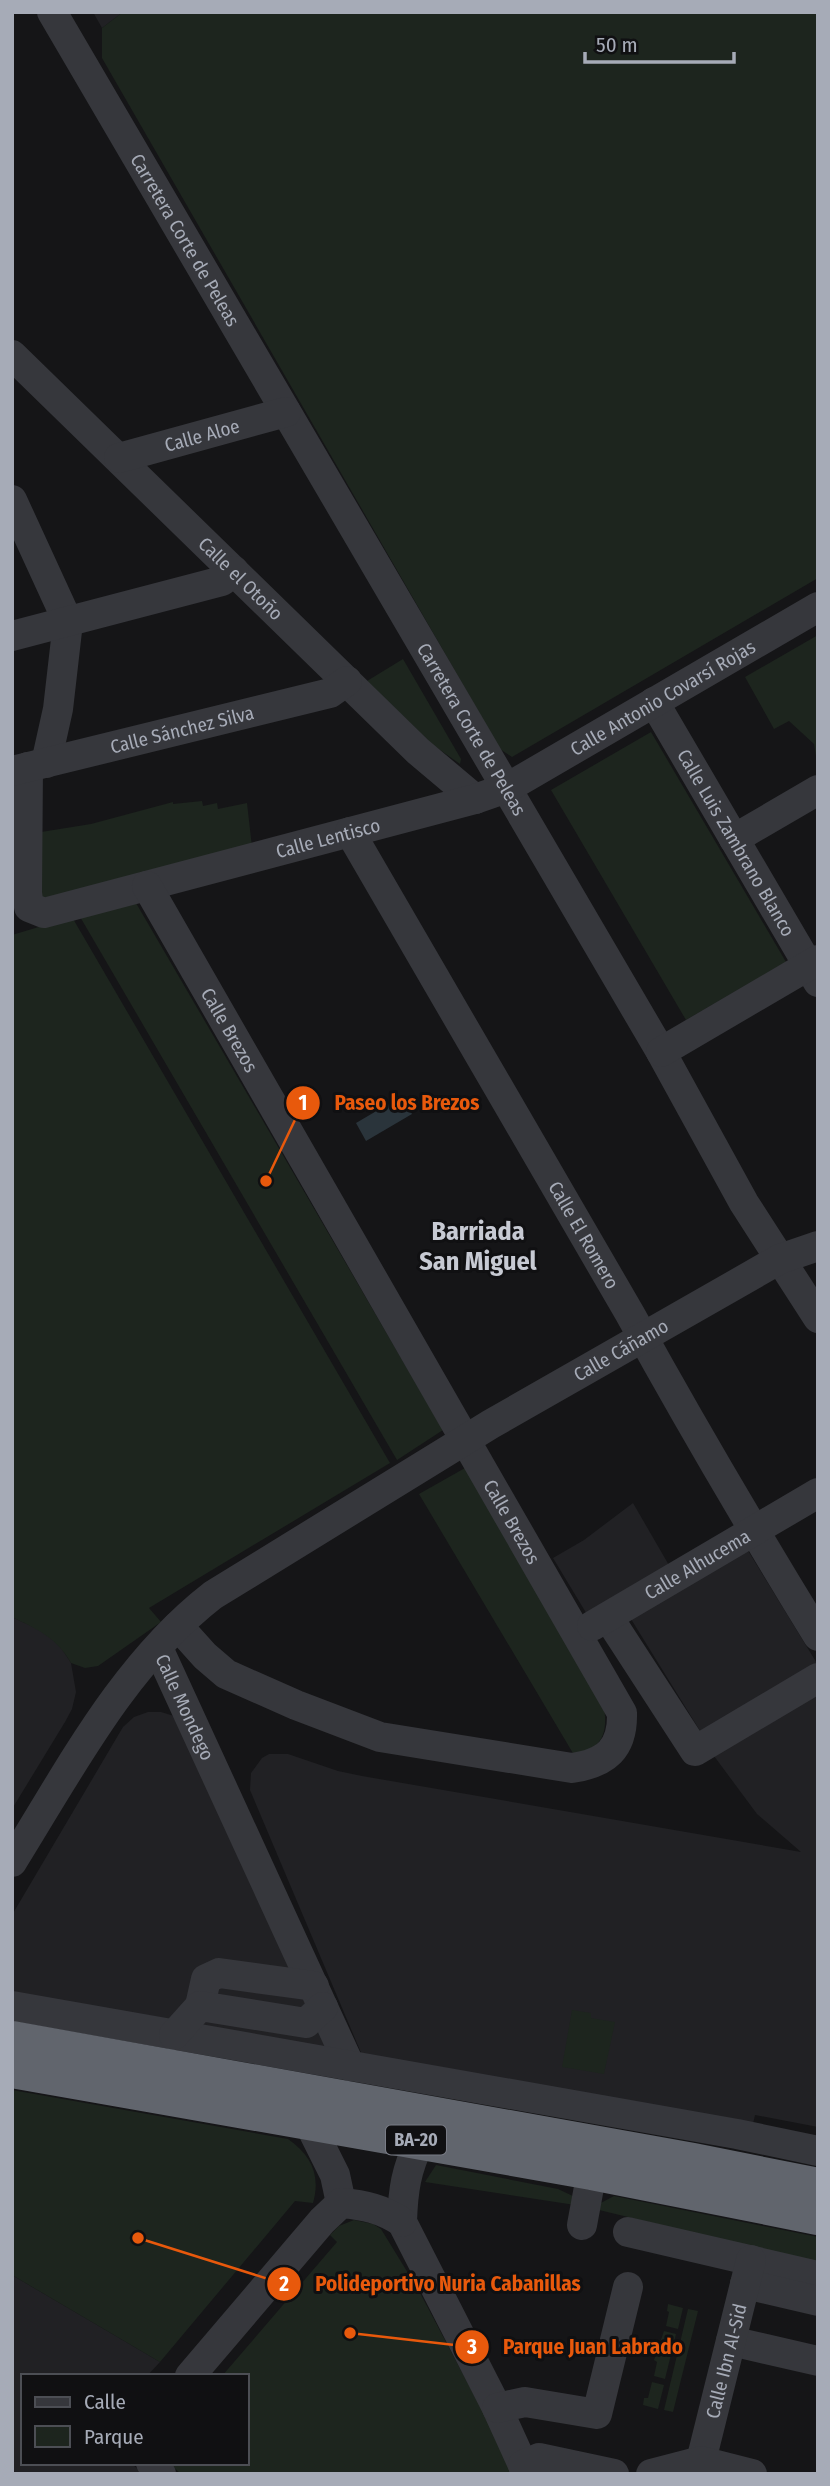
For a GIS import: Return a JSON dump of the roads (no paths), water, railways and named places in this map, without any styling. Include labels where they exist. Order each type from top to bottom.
[{"type":"highway","name":"BA-20","points":[[12,2040],[693,2162],[818,2187]]},
{"type":"highway","name":"BA-20","points":[[12,2069],[592,2171],[818,2216]]},
{"type":"street","name":"Carretera Corte de Peleas","points":[[52,12],[662,1052],[744,1203],[818,1318]]},
{"type":"street","name":"Calle el Otoño","points":[[12,355],[418,751],[475,799]]},
{"type":"street","name":"Calle Aloe","points":[[119,458],[286,412]]},
{"type":"street","points":[[12,500],[68,622],[58,709],[29,767]]},
{"type":"street","points":[[12,636],[222,581],[234,571]]},
{"type":"street","name":"Calle Antonio Covarsí Rojas","points":[[507,788],[818,607]]},
{"type":"street","name":"Calle Sánchez Silva","points":[[29,767],[330,693],[347,681]]},
{"type":"street","name":"Calle Luis Zambrano Blanco","points":[[654,702],[734,839],[815,969]]},
{"type":"street","name":"Calle Lentisco","points":[[29,767],[27,893],[36,910],[147,886],[475,799],[507,788]]},
{"type":"street","points":[[734,839],[818,790]]},
{"type":"street","name":"Calle El Romero","points":[[349,832],[753,1531],[818,1636]]},
{"type":"street","name":"Calle Brezos","points":[[147,886],[622,1713],[620,1739],[603,1759],[590,1765],[572,1768],[380,1737],[296,1705],[226,1674],[205,1656],[178,1626]]},
{"type":"street","points":[[662,1052],[815,969]]},
{"type":"street","points":[[744,1203],[783,1231],[816,1239]]},
{"type":"street","name":"Calle Cáñamo","points":[[464,1440],[643,1338],[777,1254],[816,1239]]},
{"type":"street","points":[[818,1276],[815,1285],[818,1318]]},
{"type":"street","name":"Calle Mondego","points":[[350,2066],[158,1648],[213,1595],[464,1440]]},
{"type":"street","name":"Calle Alhucema","points":[[578,1635],[818,1493]]},
{"type":"street","points":[[608,1617],[695,1751],[818,1678]]},
{"type":"street","points":[[12,1862],[110,1706],[158,1648]]},
{"type":"street","points":[[174,2035],[201,2006],[206,1979],[219,1973],[318,1997]]},
{"type":"street","points":[[12,2006],[737,2134],[818,2151]]},
{"type":"street","points":[[308,2120],[335,2175],[353,2204],[386,2211],[402,2222],[497,2408],[525,2469],[539,2458],[614,2474]]},
{"type":"street","points":[[402,2222],[403,2187],[420,2141]]},
{"type":"street","points":[[582,2225],[592,2171]]},
{"type":"street","points":[[192,2374],[322,2221],[353,2204],[386,2200],[403,2187]]},
{"type":"street","points":[[628,2232],[748,2272],[818,2301]]},
{"type":"street","points":[[748,2272],[818,2276]]},
{"type":"street","name":"Calle Ibn Al-Sid","points":[[701,2462],[748,2272]]},
{"type":"street","points":[[497,2408],[525,2402],[597,2414],[628,2287]]},
{"type":"street","points":[[731,2341],[818,2361]]},
{"type":"street","points":[[651,2474],[701,2462],[752,2474]]},
{"type":"place","name":"Paseo los Brezos","points":[[266,1181]]},
{"type":"place","name":"Polideportivo Nuria Cabanillas","points":[[138,2238]]},
{"type":"place","name":"Parque Juan Labrado","points":[[350,2333]]},
{"type":"district","name":"Barriada San Miguel","points":[[478,1246]]}]
